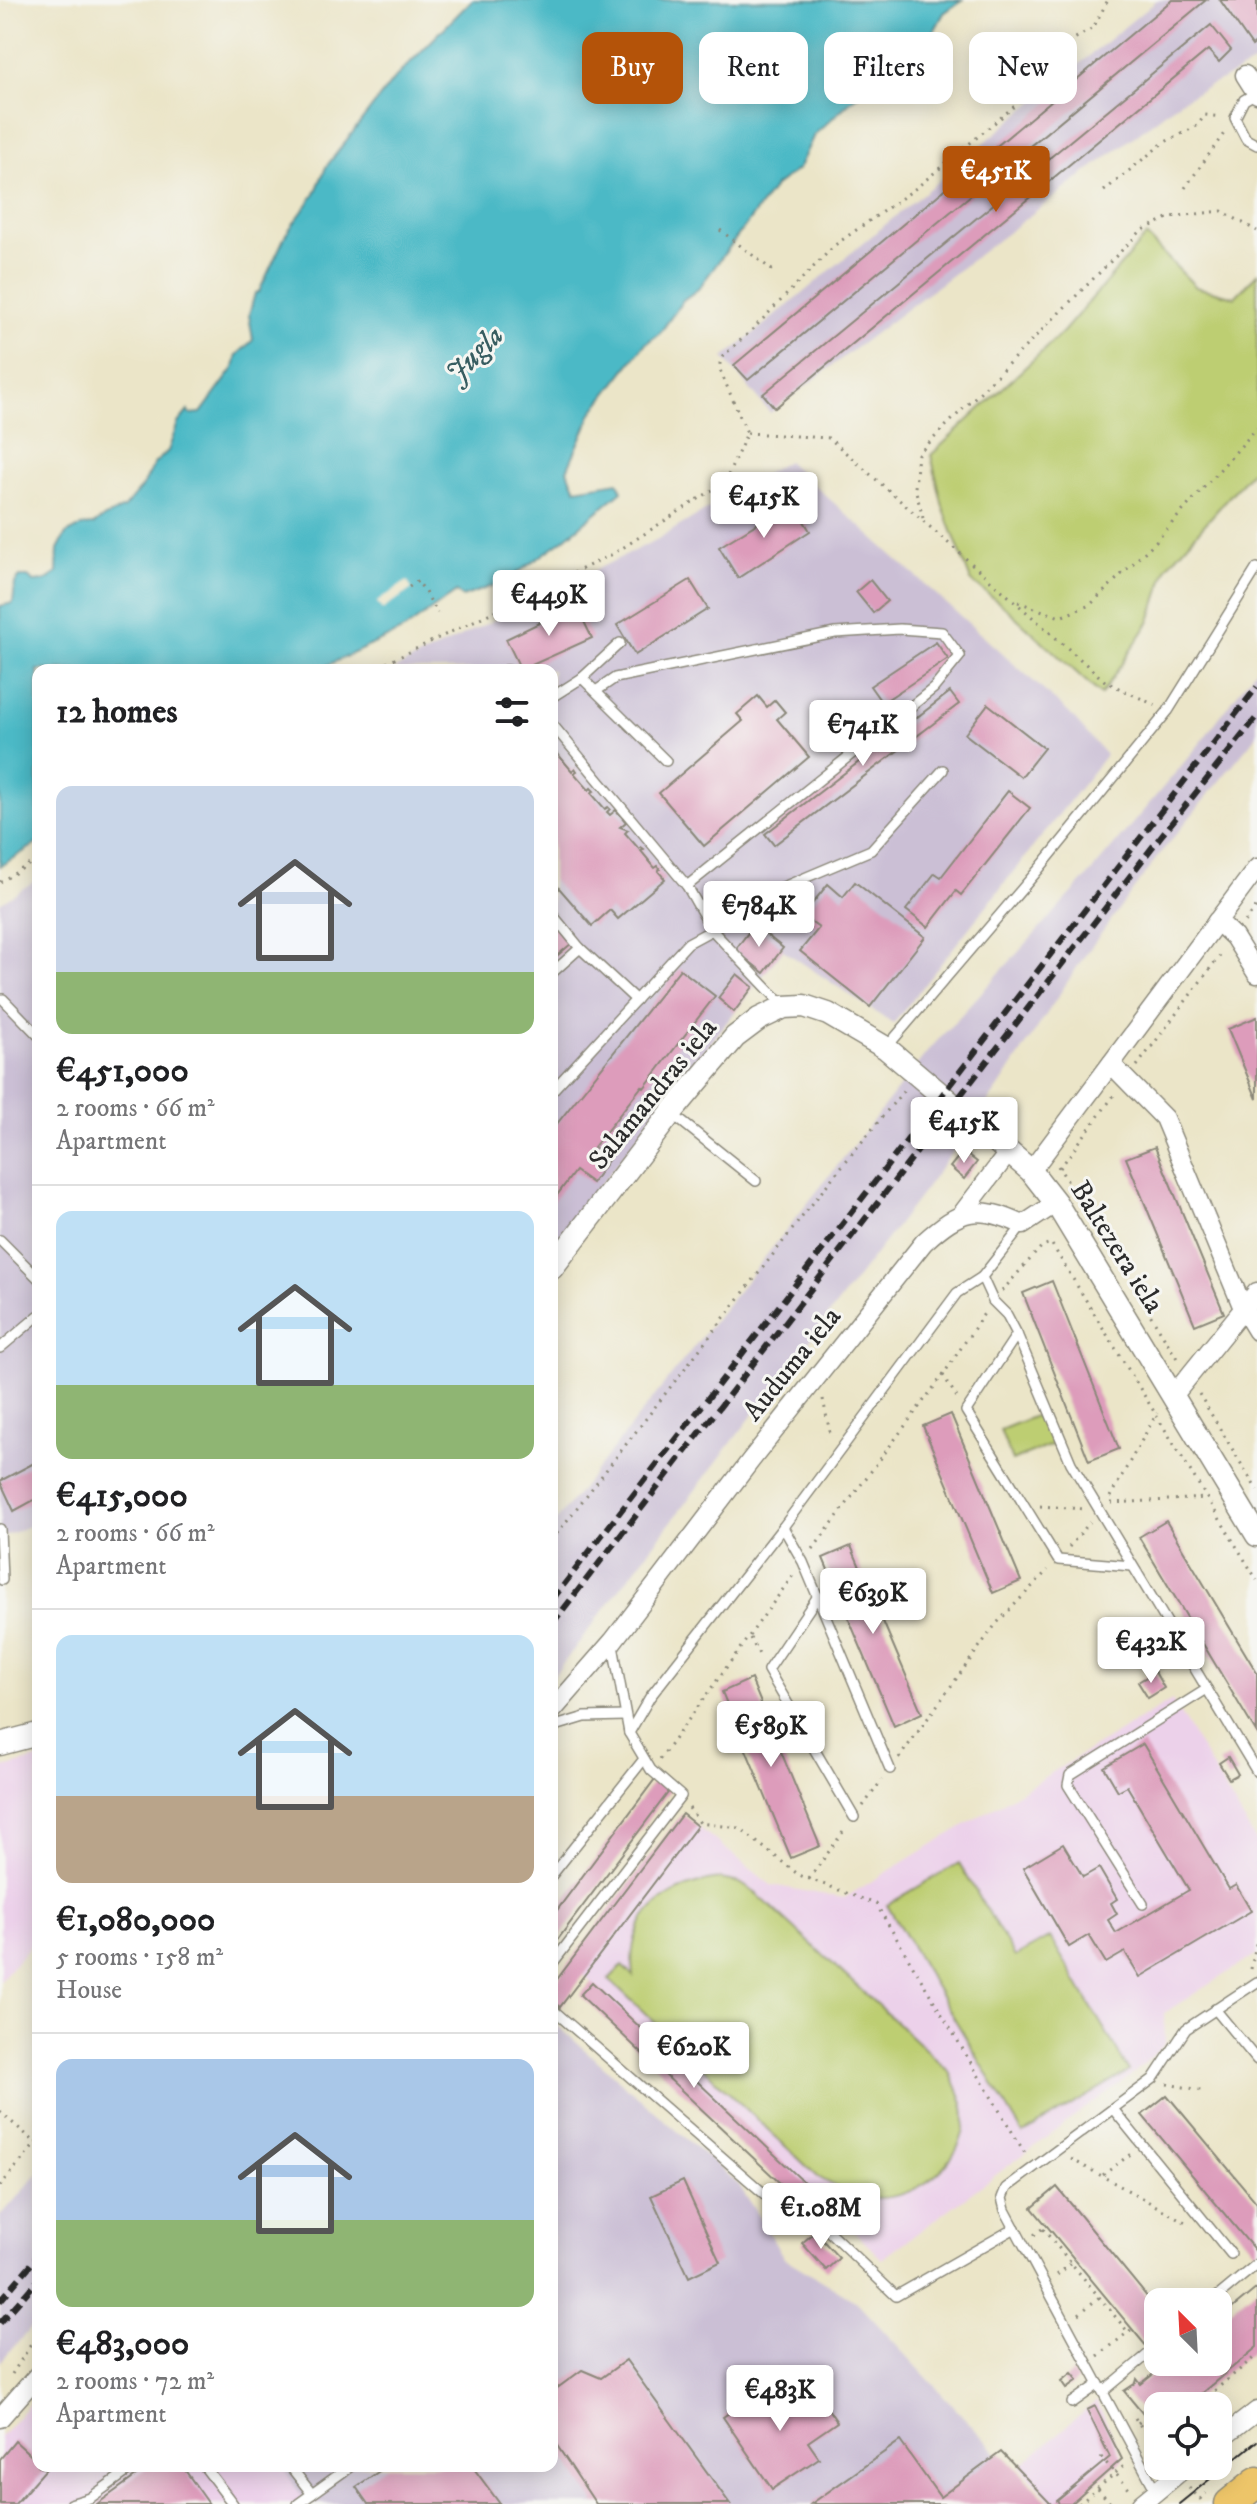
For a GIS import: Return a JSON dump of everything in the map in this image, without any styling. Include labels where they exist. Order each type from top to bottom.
[{"type":"street","points":[[1245,75],[1257,94]]},
{"type":"street","points":[[1031,1171],[1257,868]]},
{"type":"street","points":[[1217,921],[1234,937],[1257,974]]},
{"type":"street","name":"Baltezera iela","points":[[784,1007],[804,1006],[828,1014],[886,1048],[1066,1198],[1173,1396],[1257,1535]]},
{"type":"street","name":"Salamandras iela","points":[[558,1260],[671,1113],[735,1037],[759,1019],[784,1007]]},
{"type":"street","points":[[1111,1064],[1164,1118],[1243,1308],[1257,1331]]},
{"type":"street","name":"Auduma iela","points":[[558,1704],[613,1641],[924,1242],[942,1225],[961,1215],[1009,1152]]},
{"type":"street","points":[[961,1215],[981,1210],[1003,1215],[1023,1225],[1066,1198]]},
{"type":"street","points":[[1173,1396],[1257,1292]]},
{"type":"street","points":[[0,1744],[32,1736]]},
{"type":"street","points":[[0,2418],[32,2382]]},
{"type":"street","points":[[1232,2430],[1257,2411]]},
{"type":"street","points":[[1138,2500],[1170,2480]]},
{"type":"lane","points":[[1257,94],[1244,100],[1235,118],[1246,139],[1257,145]]},
{"type":"lane","points":[[886,1048],[1039,869],[1168,711],[1257,568]]},
{"type":"lane","points":[[596,691],[615,678],[835,633],[900,629],[942,632],[960,656],[934,688],[687,886]]},
{"type":"lane","points":[[558,693],[582,678],[620,643]]},
{"type":"lane","points":[[582,678],[666,761]]},
{"type":"lane","points":[[558,731],[687,886],[712,930],[784,1007]]},
{"type":"lane","points":[[558,1084],[688,943],[757,898],[871,850],[943,770]]},
{"type":"lane","points":[[558,921],[580,948],[636,1000]]},
{"type":"lane","points":[[558,968],[580,948]]},
{"type":"lane","points":[[3,999],[32,1029]]},
{"type":"lane","points":[[671,1113],[756,1181]]},
{"type":"lane","points":[[629,1733],[650,1697],[783,1527],[957,1293],[982,1277],[1023,1225]]},
{"type":"lane","points":[[0,1240],[32,1272]]},
{"type":"lane","points":[[982,1277],[993,1301],[1007,1315],[1017,1334],[1071,1463],[1257,1772]]},
{"type":"lane","points":[[0,1348],[32,1321]]},
{"type":"lane","points":[[1017,1334],[966,1411],[1058,1560],[1132,1566]]},
{"type":"lane","points":[[783,1527],[803,1562],[890,1769]]},
{"type":"lane","points":[[0,1529],[2,1580]]},
{"type":"lane","points":[[818,1596],[768,1670],[854,1817]]},
{"type":"lane","points":[[558,1956],[681,1796],[651,1770],[629,1733],[613,1641]]},
{"type":"lane","points":[[1143,1904],[1068,1785],[1070,1775],[1207,1689]]},
{"type":"lane","points":[[558,1725],[585,1717],[625,1716]]},
{"type":"lane","points":[[558,1867],[644,1759]]},
{"type":"lane","points":[[1156,2491],[1005,2210],[1002,2198],[1006,2188],[1153,2079],[1186,2029],[1257,1982]]},
{"type":"lane","points":[[1215,2009],[1257,2060]]},
{"type":"lane","points":[[558,2014],[785,2212],[804,2214],[817,2220],[896,2296],[1015,2228]]},
{"type":"lane","points":[[1113,2109],[1231,2254]]},
{"type":"lane","points":[[1228,2288],[1257,2264]]},
{"type":"lane","points":[[1072,2403],[1102,2388],[1144,2356]]},
{"type":"lane","points":[[70,2504],[90,2498],[127,2472]]},
{"type":"lane","points":[[209,2472],[233,2504]]},
{"type":"lane","points":[[295,2472],[312,2494]]},
{"type":"lane","points":[[298,2504],[343,2472]]},
{"type":"path","points":[[384,664],[613,554],[725,482],[747,433],[720,370],[723,356],[835,245],[916,188],[1052,75],[1060,53],[1074,39],[1093,28],[1108,0]]},
{"type":"path","points":[[1104,191],[1163,143],[1197,126],[1205,115],[1235,118],[1185,188]]},
{"type":"path","points":[[924,521],[915,488],[918,454],[1141,231],[1170,217],[1222,211],[1257,231]]},
{"type":"path","points":[[720,230],[776,273]]},
{"type":"path","points":[[1014,601],[1060,617],[1090,605],[1157,540],[1257,428]]},
{"type":"path","points":[[747,433],[829,438],[1106,682],[1168,711]]},
{"type":"path","points":[[409,587],[418,581],[438,613]]},
{"type":"path","points":[[0,882],[32,863]]},
{"type":"path","points":[[1066,1198],[1060,1168],[1257,906]]},
{"type":"path","points":[[558,1532],[833,1177],[917,1075]]},
{"type":"path","points":[[651,1770],[943,1375],[993,1301],[1042,1246],[1051,1243],[1257,1580]]},
{"type":"path","points":[[1132,1285],[1257,1490]]},
{"type":"path","points":[[819,1375],[835,1456]]},
{"type":"path","points":[[943,1375],[966,1411]]},
{"type":"path","points":[[1173,1396],[1156,1414],[1106,1504],[1207,1498]]},
{"type":"path","points":[[1024,1505],[1082,1510],[1097,1507]]},
{"type":"path","points":[[809,1879],[996,1624],[1036,1582]]},
{"type":"path","points":[[749,1637],[768,1670]]},
{"type":"path","points":[[681,1796],[700,1823],[739,1828],[799,1875],[876,1904],[1034,2168]]},
{"type":"path","points":[[1247,1988],[1257,1939]]},
{"type":"path","points":[[1153,2079],[1206,2091]]},
{"type":"path","points":[[0,2112],[32,2138]]},
{"type":"path","points":[[0,2186],[32,2148]]},
{"type":"path","points":[[1057,2151],[1207,2234],[1213,2232]]},
{"type":"path","points":[[1043,2229],[1130,2330],[1088,2363]]},
{"type":"path","points":[[1045,2284],[1073,2261]]},
{"type":"path","points":[[1067,2324],[1101,2296]]},
{"type":"path","points":[[1213,2392],[1257,2355]]},
{"type":"path","points":[[1138,2423],[1144,2418]]},
{"type":"path","points":[[1079,2504],[1144,2449]]},
{"type":"path","points":[[1101,2457],[1138,2500]]},
{"type":"path","points":[[1097,2489],[1111,2504]]},
{"type":"path","points":[[1194,2504],[1200,2499]]},
{"type":"shaded area","points":[[1157,0],[1257,0],[1257,62],[1182,100],[770,413],[724,358],[1031,104],[1077,104],[1077,66]]},
{"type":"shaded area","points":[[787,461],[1070,714],[1106,755],[893,1024],[783,950],[558,1239],[558,664],[405,664],[658,539]]},
{"type":"shaded area","points":[[1257,667],[1257,735],[1159,855],[1083,958],[999,1087],[931,1181],[558,1670],[558,1518],[928,1051],[1088,876],[1198,746]]},
{"type":"shaded area","points":[[32,883],[32,1525],[0,1538],[0,903]]},
{"type":"shaded area","points":[[1172,1700],[1257,1843],[1257,1954],[1164,2013],[1165,2044],[1135,2072],[882,2259],[584,1975],[697,1826],[771,1885],[844,1898]]},
{"type":"shaded area","points":[[32,1761],[32,1943],[0,1981],[0,1769]]},
{"type":"shaded area","points":[[558,2026],[739,2185],[784,2258],[858,2303],[1044,2504],[307,2504],[286,2472],[558,2472]]},
{"type":"shaded area","points":[[32,2180],[32,2327],[0,2362],[0,2217]]},
{"type":"shaded area","points":[[32,2401],[32,2472],[286,2472],[307,2504],[0,2504],[0,2437]]},
{"type":"shaded area","points":[[1097,2401],[1123,2459],[1071,2504],[1054,2504],[1020,2466]]},
{"type":"green space","points":[[1146,236],[1196,287],[1235,297],[1257,274],[1257,465],[1167,567],[1150,621],[1101,695],[1007,609],[971,581],[943,507],[931,455],[1063,332]]},
{"type":"green space","points":[[1042,1413],[1054,1444],[1012,1461],[1000,1430]]},
{"type":"green space","points":[[959,1863],[1015,1957],[1050,1937],[1129,2071],[1023,2134],[887,1905]]},
{"type":"green space","points":[[720,1879],[740,1883],[757,1894],[950,2072],[964,2107],[964,2125],[952,2158],[926,2183],[893,2196],[875,2198],[852,2194],[818,2177],[609,1979],[622,1966],[633,1976],[632,1955],[636,1937],[653,1908],[682,1889]]},
{"type":"water","name":"Jugla","points":[[472,0],[962,0],[944,13],[934,32],[824,32],[824,104],[848,104],[814,135],[798,169],[775,186],[698,289],[683,300],[660,333],[645,344],[592,413],[567,470],[576,489],[618,482],[622,491],[508,580],[462,597],[456,592],[404,630],[330,664],[32,664],[32,847],[0,866],[0,606],[13,603],[15,583],[20,577],[28,577],[34,582],[45,581],[57,573],[58,549],[66,534],[82,526],[93,525],[124,508],[144,484],[154,464],[168,451],[178,423],[188,411],[190,414],[201,413],[234,368],[237,355],[253,340],[249,315],[255,293],[259,292],[286,234],[315,194],[326,167],[394,79]]},
{"type":"pier","points":[[407,581],[412,589],[382,610],[377,602]]},
{"type":"building","points":[[1172,0],[1206,0],[748,380],[734,365],[1047,104],[1077,104],[1077,79]]},
{"type":"building","points":[[1220,0],[1257,0],[1257,42],[1252,46]]},
{"type":"building","points":[[1211,25],[1231,50],[1219,62],[1208,50],[775,408],[763,394]]},
{"type":"building","points":[[792,502],[810,531],[738,578],[719,547]]},
{"type":"building","points":[[690,580],[708,609],[635,655],[617,625]]},
{"type":"building","points":[[870,580],[887,601],[873,613],[856,592]]},
{"type":"building","points":[[576,605],[592,638],[534,664],[518,664],[506,639]]},
{"type":"building","points":[[936,642],[948,659],[882,703],[870,686]]},
{"type":"building","points":[[950,692],[959,704],[774,845],[765,834]]},
{"type":"building","points":[[758,696],[767,707],[775,700],[785,712],[777,719],[809,757],[704,846],[659,793],[743,721],[737,714]]},
{"type":"building","points":[[988,704],[1044,748],[1021,777],[965,734]]},
{"type":"building","points":[[558,754],[572,771],[575,768],[577,771],[574,773],[589,790],[594,791],[591,793],[605,809],[610,809],[607,812],[610,815],[616,810],[626,822],[620,827],[628,830],[625,833],[639,849],[644,849],[641,851],[655,868],[658,866],[665,879],[618,919],[610,910],[592,926],[558,887]]},
{"type":"building","points":[[1008,791],[1030,808],[961,895],[956,891],[928,927],[906,910],[935,873],[941,877]]},
{"type":"building","points":[[855,882],[925,937],[870,1007],[800,951],[819,928],[802,916],[828,884],[843,897]]},
{"type":"building","points":[[754,925],[783,948],[764,973],[735,950]]},
{"type":"building","points":[[558,927],[572,943],[558,955]]},
{"type":"building","points":[[680,969],[715,996],[594,1147],[609,1159],[592,1183],[575,1171],[558,1194],[558,1122]]},
{"type":"building","points":[[737,974],[753,987],[734,1012],[718,998]]},
{"type":"building","points":[[1257,1017],[1257,1099],[1228,1029]]},
{"type":"building","points":[[1155,1147],[1224,1313],[1195,1325],[1126,1158]]},
{"type":"building","points":[[963,1151],[977,1162],[964,1179],[950,1167]]},
{"type":"building","points":[[1052,1281],[1119,1449],[1089,1461],[1023,1293]]},
{"type":"building","points":[[951,1414],[1021,1581],[993,1593],[923,1426]]},
{"type":"building","points":[[32,1464],[32,1501],[14,1511],[0,1481]]},
{"type":"building","points":[[1166,1521],[1257,1673],[1257,1734],[1139,1537]]},
{"type":"building","points":[[851,1546],[922,1713],[894,1726],[823,1558]]},
{"type":"building","points":[[1155,1672],[1164,1688],[1148,1698],[1138,1682]]},
{"type":"building","points":[[751,1679],[820,1846],[791,1858],[722,1692]]},
{"type":"building","points":[[1143,1744],[1229,1889],[1236,1885],[1251,1911],[1140,1977],[1125,1952],[1106,1963],[1089,1935],[1069,1947],[1023,1868],[1063,1844],[1083,1877],[1099,1868],[1117,1899],[1111,1903],[1117,1914],[1108,1920],[1116,1933],[1189,1890],[1127,1786],[1118,1791],[1104,1767]]},
{"type":"building","points":[[1228,1757],[1238,1774],[1229,1779],[1219,1763]]},
{"type":"building","points":[[655,1779],[670,1790],[558,1939],[558,1909]]},
{"type":"building","points":[[682,1814],[697,1826],[560,2007],[558,1978]]},
{"type":"building","points":[[592,1982],[809,2187],[797,2199],[580,1995]]},
{"type":"building","points":[[1167,2095],[1257,2203],[1257,2253],[1142,2115]]},
{"type":"building","points":[[683,2181],[720,2262],[689,2277],[651,2196]]},
{"type":"building","points":[[1057,2187],[1144,2293],[1144,2343],[1032,2208]]},
{"type":"building","points":[[815,2232],[839,2258],[826,2270],[802,2243]]},
{"type":"building","points":[[1257,2288],[1257,2347],[1232,2368],[1232,2309]]},
{"type":"building","points":[[626,2360],[730,2504],[596,2504],[558,2447],[558,2388],[582,2370],[601,2378]]},
{"type":"building","points":[[1072,2373],[1078,2380],[1067,2388],[1062,2381]]},
{"type":"building","points":[[1151,2376],[1222,2376],[1203,2392],[1144,2392],[1143,2414],[1124,2391],[1137,2379],[1141,2384]]},
{"type":"building","points":[[764,2389],[780,2412],[814,2389],[837,2422],[808,2442],[819,2458],[772,2489],[723,2417]]},
{"type":"building","points":[[1095,2406],[1122,2459],[1071,2504],[1059,2504],[1057,2501],[1110,2457],[1087,2410]]},
{"type":"building","points":[[15,2441],[32,2457],[32,2472],[43,2472],[15,2504],[0,2504],[0,2459]]},
{"type":"building","points":[[900,2441],[940,2497],[1001,2452],[1051,2504],[811,2504]]},
{"type":"building","points":[[142,2472],[186,2472],[209,2504],[97,2504]]},
{"type":"building","points":[[378,2472],[476,2472],[500,2504],[368,2504],[356,2487]]},
{"type":"tram line","points":[[1179,2504],[1257,2441]]},
{"type":"railway","points":[[558,1592],[1257,687]]},
{"type":"railway","points":[[558,1616],[1161,836],[1257,717]]},
{"type":"railway","points":[[0,2301],[32,2263]]},
{"type":"railway","points":[[0,2323],[32,2287]]}]
